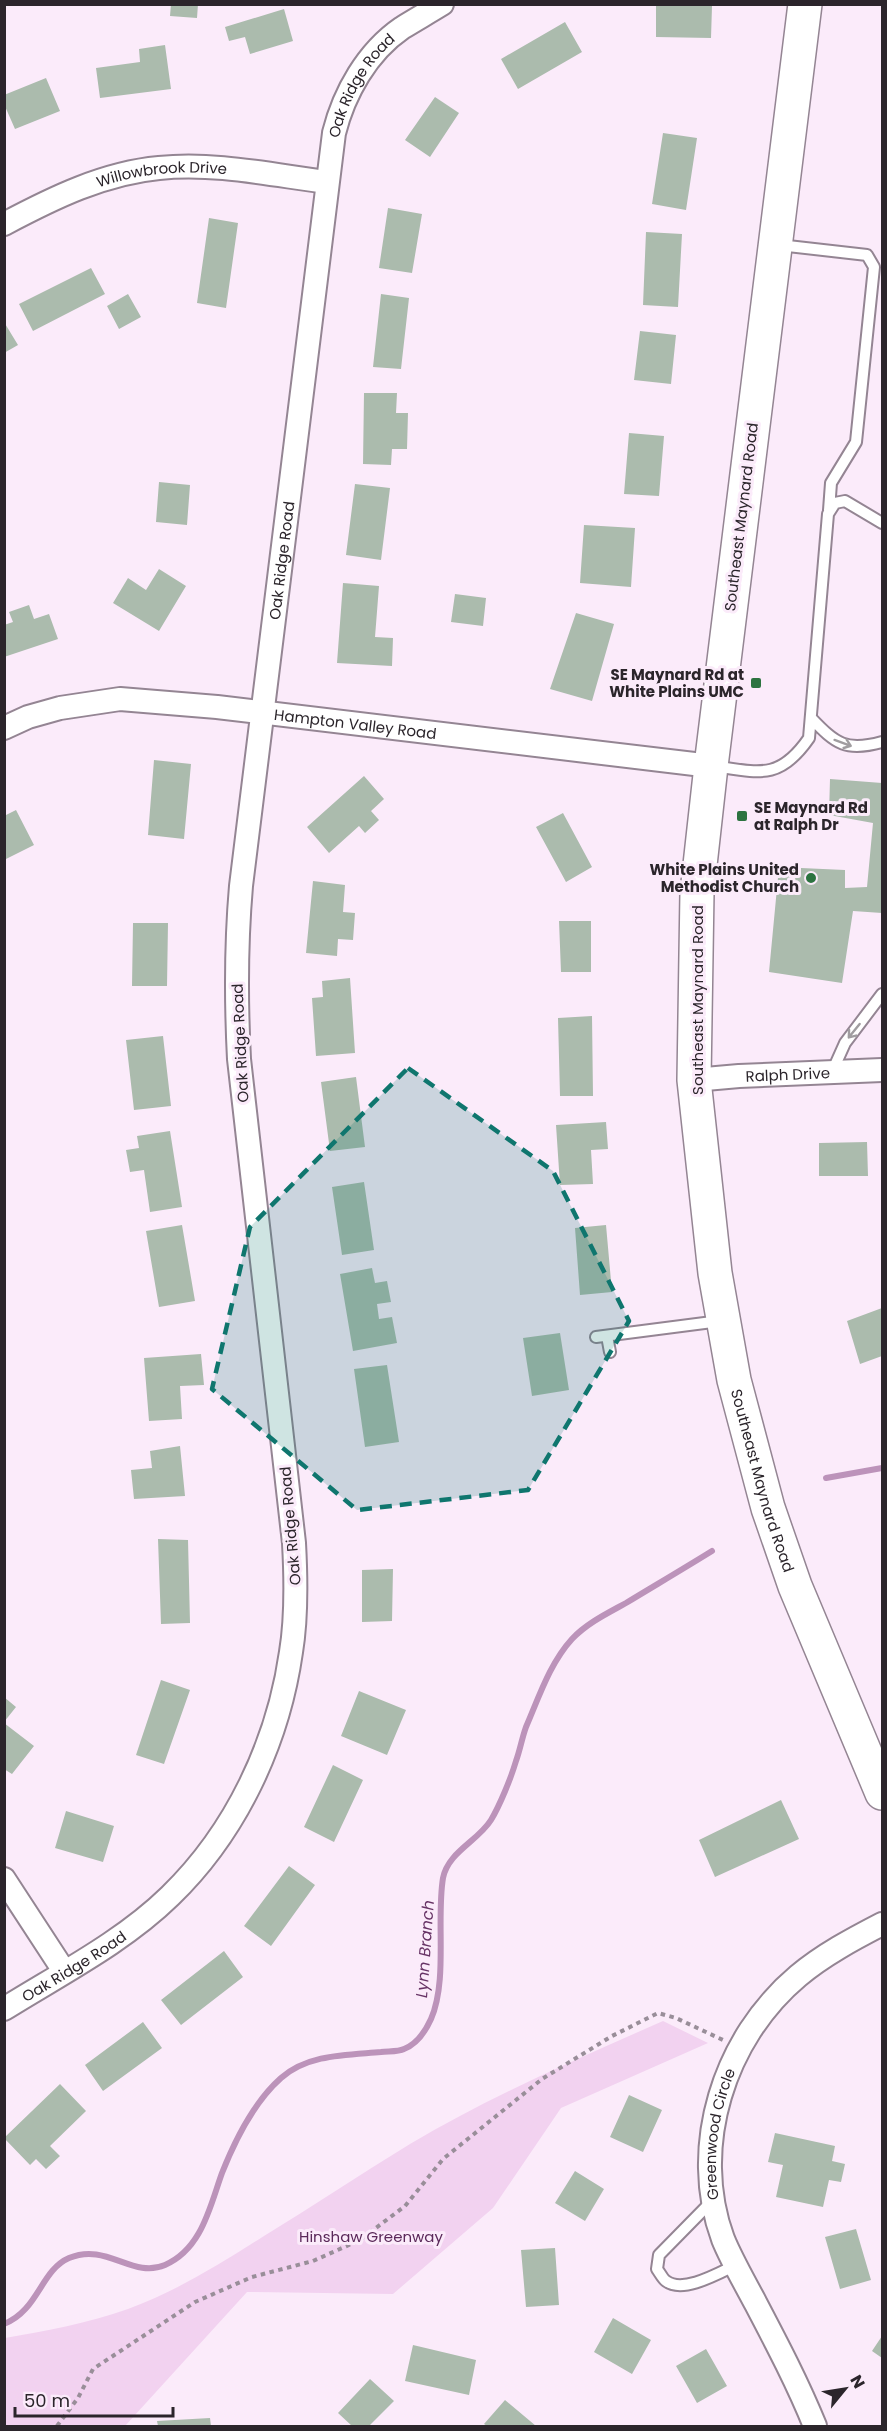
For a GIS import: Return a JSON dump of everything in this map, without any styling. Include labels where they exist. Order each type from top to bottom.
[{"type":"main road","name":"Southeast Maynard Road","points":[[805,4],[697,892],[694,1080],[715,1273],[734,1380],[768,1508],[795,1586],[882,1793]]},
{"type":"street","name":"Oak Ridge Road","points":[[4,2008],[113,1941],[159,1906],[194,1871],[233,1815],[268,1745],[281,1701],[291,1652],[295,1604],[294,1543],[242,1091],[236,998],[240,900],[334,133],[340,108],[351,88],[382,46],[400,30],[442,4]]},
{"type":"street","name":"Willowbrook Drive","points":[[4,224],[91,183],[127,173],[159,168],[210,167],[327,182]]},
{"type":"street","name":"Hampton Valley Road","points":[[4,728],[28,717],[60,708],[120,699],[262,713],[711,766]]},
{"type":"street","name":"Ralph Drive","points":[[694,1080],[882,1070]]},
{"type":"street","points":[[4,1879],[64,1971]]},
{"type":"street","name":"Greenwood Circle","points":[[815,2427],[798,2386],[723,2238],[714,2200],[710,2158],[713,2122],[723,2082],[740,2047],[775,1999],[797,1976],[843,1945],[882,1924]]},
{"type":"lane","points":[[711,766],[760,773],[777,770],[800,752],[809,738],[831,483],[856,442],[874,267],[867,255],[775,245]]},
{"type":"lane","points":[[828,513],[835,503],[845,501],[882,523]]},
{"type":"lane","points":[[811,718],[838,743],[864,747],[882,742]]},
{"type":"lane","points":[[832,1072],[845,1043],[882,994]]},
{"type":"lane","points":[[610,1352],[602,1336],[723,1321]]},
{"type":"lane","points":[[714,2200],[659,2255],[657,2269],[666,2282],[681,2286],[706,2279],[736,2265]]},
{"type":"path","points":[[57,2427],[78,2398],[93,2369],[195,2302],[252,2277],[313,2261],[360,2240],[405,2206],[443,2159],[542,2079],[612,2036],[658,2013],[676,2018],[740,2047]]},
{"type":"highlighted area","points":[[408,1068],[553,1171],[629,1321],[528,1490],[357,1510],[212,1389],[250,1227]]},
{"type":"green space","name":"Hinshaw Greenway","points":[[663,2021],[708,2043],[561,2108],[493,2208],[393,2294],[247,2292],[125,2426],[5,2426],[5,2338],[98,2318],[164,2294],[231,2257],[441,2126],[535,2079]]},
{"type":"building","points":[[171,4],[198,4],[197,18],[170,16]]},
{"type":"building","points":[[656,5],[712,6],[711,38],[656,37]]},
{"type":"building","points":[[284,9],[293,41],[250,54],[245,37],[229,41],[225,27]]},
{"type":"building","points":[[565,22],[582,52],[518,89],[501,59]]},
{"type":"building","points":[[165,45],[171,89],[100,98],[96,68],[140,62],[139,49]]},
{"type":"building","points":[[46,78],[60,111],[15,129],[4,104],[4,95]]},
{"type":"building","points":[[435,97],[459,113],[430,157],[405,140]]},
{"type":"building","points":[[663,133],[697,138],[686,210],[652,204]]},
{"type":"building","points":[[388,208],[422,214],[412,273],[379,268]]},
{"type":"building","points":[[209,218],[238,223],[226,308],[197,303]]},
{"type":"building","points":[[646,232],[682,234],[678,307],[643,305]]},
{"type":"building","points":[[91,268],[105,294],[33,331],[19,304]]},
{"type":"building","points":[[128,294],[141,317],[119,329],[107,306]]},
{"type":"building","points":[[381,294],[409,298],[401,369],[373,367]]},
{"type":"building","points":[[4,322],[18,345],[4,353]]},
{"type":"building","points":[[640,331],[676,335],[671,384],[634,380]]},
{"type":"building","points":[[364,393],[397,393],[396,413],[408,413],[407,449],[392,449],[391,465],[363,464]]},
{"type":"building","points":[[629,433],[664,436],[659,496],[624,494]]},
{"type":"building","points":[[159,482],[190,485],[187,525],[156,522]]},
{"type":"building","points":[[355,484],[390,488],[381,560],[346,555]]},
{"type":"building","points":[[584,525],[635,528],[631,587],[580,583]]},
{"type":"building","points":[[159,569],[186,586],[159,631],[113,603],[128,578],[146,590]]},
{"type":"building","points":[[343,583],[379,586],[375,637],[393,638],[392,666],[337,663]]},
{"type":"building","points":[[455,594],[486,598],[483,626],[451,622]]},
{"type":"building","points":[[29,605],[34,619],[49,614],[58,639],[4,657],[4,625],[13,622],[9,612]]},
{"type":"building","points":[[576,613],[614,624],[592,701],[550,689]]},
{"type":"building","points":[[154,760],[191,764],[184,839],[148,835]]},
{"type":"building","points":[[364,776],[384,799],[371,811],[379,820],[365,833],[359,826],[329,853],[307,827]]},
{"type":"building","name":"White Plains United Methodist Church","points":[[830,779],[882,783],[882,913],[853,911],[842,983],[769,972],[779,867],[845,870],[845,888],[867,887],[873,823],[829,815]]},
{"type":"building","points":[[16,810],[34,845],[4,860],[4,816]]},
{"type":"building","points":[[563,813],[592,867],[566,882],[536,827]]},
{"type":"building","points":[[313,881],[345,885],[343,912],[355,913],[353,940],[338,939],[337,956],[306,953]]},
{"type":"building","points":[[559,921],[591,921],[591,972],[561,972]]},
{"type":"building","points":[[133,923],[168,923],[167,986],[132,986]]},
{"type":"building","points":[[350,978],[355,1053],[316,1056],[312,998],[323,997],[322,981]]},
{"type":"building","points":[[592,1016],[593,1096],[560,1096],[558,1018]]},
{"type":"building","points":[[163,1036],[171,1106],[134,1110],[126,1040]]},
{"type":"building","points":[[356,1077],[365,1147],[330,1151],[321,1082]]},
{"type":"building","points":[[606,1122],[608,1149],[591,1150],[593,1184],[560,1185],[556,1125]]},
{"type":"building","points":[[170,1131],[182,1207],[150,1212],[144,1170],[130,1172],[126,1150],[139,1148],[137,1136]]},
{"type":"building","points":[[867,1142],[868,1176],[819,1176],[819,1143]]},
{"type":"building","points":[[364,1182],[374,1250],[342,1255],[332,1187]]},
{"type":"building","points":[[182,1225],[195,1301],[159,1307],[146,1231]]},
{"type":"building","points":[[606,1225],[612,1292],[580,1295],[575,1228]]},
{"type":"building","points":[[372,1268],[375,1283],[387,1281],[391,1302],[377,1304],[379,1319],[392,1317],[397,1343],[353,1351],[340,1274]]},
{"type":"building","points":[[882,1308],[882,1356],[860,1364],[847,1321]]},
{"type":"building","points":[[560,1333],[569,1390],[532,1396],[523,1338]]},
{"type":"building","points":[[201,1354],[204,1385],[180,1386],[182,1419],[149,1421],[144,1358]]},
{"type":"building","points":[[387,1365],[399,1442],[365,1447],[354,1369]]},
{"type":"building","points":[[180,1446],[185,1496],[134,1499],[131,1470],[152,1468],[150,1451]]},
{"type":"building","points":[[158,1539],[188,1540],[190,1623],[161,1624]]},
{"type":"building","points":[[393,1569],[392,1621],[362,1622],[362,1570]]},
{"type":"building","points":[[161,1680],[190,1690],[164,1764],[136,1755]]},
{"type":"building","points":[[359,1691],[406,1710],[387,1755],[341,1736]]},
{"type":"building","points":[[4,1697],[16,1707],[4,1722]]},
{"type":"building","points":[[4,1723],[34,1746],[12,1774],[4,1769]]},
{"type":"building","points":[[333,1765],[363,1780],[334,1842],[304,1827]]},
{"type":"building","points":[[781,1800],[799,1839],[715,1877],[699,1840]]},
{"type":"building","points":[[66,1811],[114,1826],[103,1862],[55,1848]]},
{"type":"building","points":[[289,1866],[315,1885],[271,1946],[244,1926]]},
{"type":"building","points":[[224,1951],[243,1977],[181,2025],[161,2000]]},
{"type":"building","points":[[143,2022],[162,2048],[103,2091],[85,2065]]},
{"type":"building","points":[[60,2084],[86,2111],[50,2146],[60,2156],[46,2169],[36,2159],[30,2165],[4,2138]]},
{"type":"building","points":[[629,2095],[662,2110],[643,2152],[610,2137]]},
{"type":"building","points":[[775,2133],[835,2146],[832,2161],[845,2164],[841,2182],[829,2180],[823,2207],[776,2197],[783,2165],[768,2162]]},
{"type":"building","points":[[575,2171],[604,2189],[585,2221],[555,2203]]},
{"type":"building","points":[[856,2229],[871,2280],[840,2289],[825,2237]]},
{"type":"building","points":[[555,2248],[559,2305],[526,2307],[521,2250]]},
{"type":"building","points":[[613,2318],[651,2340],[632,2374],[594,2352]]},
{"type":"building","points":[[882,2336],[882,2358],[872,2351]]},
{"type":"building","points":[[413,2345],[476,2360],[469,2395],[405,2381]]},
{"type":"building","points":[[706,2349],[727,2386],[697,2403],[676,2366]]},
{"type":"building","points":[[370,2379],[394,2401],[369,2426],[352,2426],[338,2413]]},
{"type":"building","points":[[505,2400],[536,2426],[487,2426],[484,2424]]},
{"type":"building","points":[[210,2418],[211,2426],[158,2426],[157,2421]]},
{"type":"waterway","name":"Lynn Branch","points":[[826,1478],[882,1468]]},
{"type":"waterway","name":"Lynn Branch","points":[[4,2324],[25,2310],[52,2272],[69,2258],[83,2254],[95,2254],[141,2268],[165,2265],[178,2258],[188,2249],[203,2225],[227,2160],[246,2122],[262,2098],[292,2070],[303,2064],[328,2057],[402,2050],[417,2040],[431,2019],[439,1986],[441,1895],[446,1869],[457,1854],[491,1820],[502,1799],[526,1727],[557,1659],[572,1639],[591,1623],[712,1551]]},
{"type":"place","name":"SE Maynard Rd at White Plains UMC","points":[[756,683]]},
{"type":"place","name":"SE Maynard Rd at Ralph Dr","points":[[742,816]]},
{"type":"place","name":"White Plains United Methodist Church","points":[[811,878]]}]
